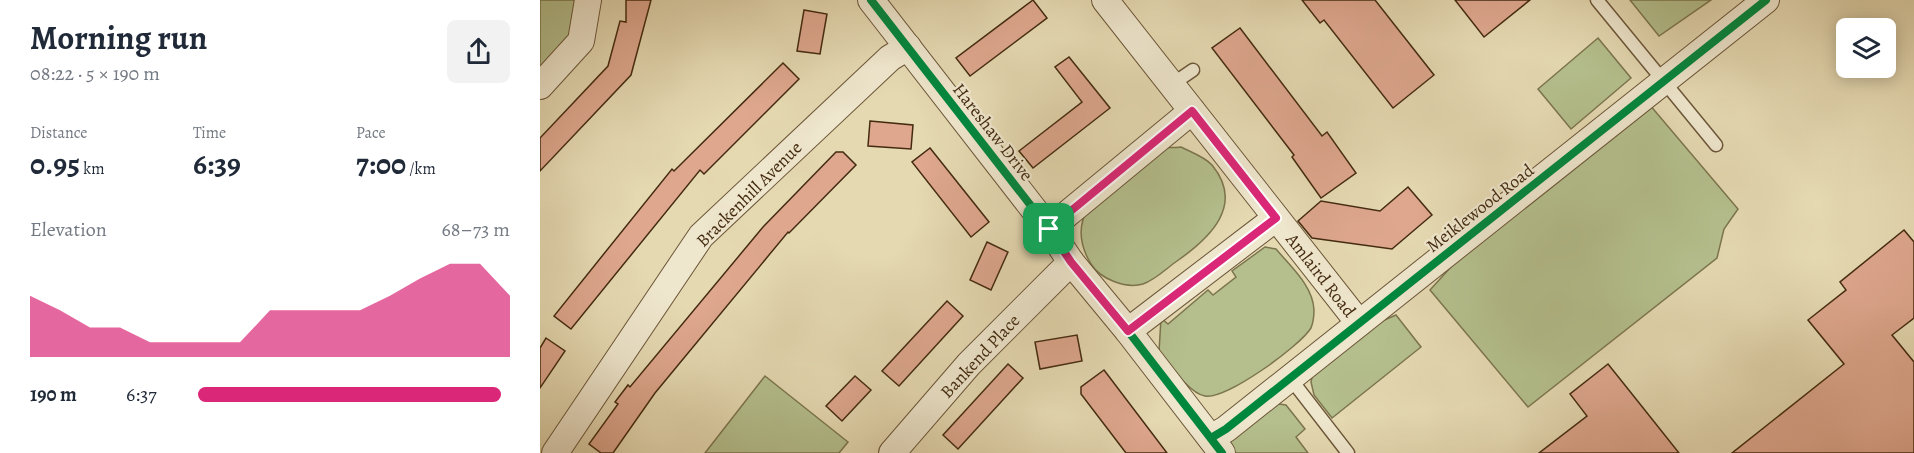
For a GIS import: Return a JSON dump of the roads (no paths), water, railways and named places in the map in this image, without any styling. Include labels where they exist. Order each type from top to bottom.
[{"type":"street","points":[[540,86],[582,41],[588,0]]},
{"type":"street","name":"Hareshaw Drive","points":[[871,0],[1049,229],[1071,262],[1217,445]]},
{"type":"street","name":"Amlaird Road","points":[[1105,0],[1359,323]]},
{"type":"street","name":"Meiklewood Road","points":[[1217,445],[1290,378],[1766,0]]},
{"type":"street","name":"Brackenhill Avenue","points":[[555,453],[701,236],[890,58],[908,47]]},
{"type":"street","points":[[1049,229],[1192,111]]},
{"type":"street","points":[[1128,331],[1276,218]]},
{"type":"street","name":"Bankend Place","points":[[892,453],[969,364],[1071,262]]},
{"type":"lane","points":[[1597,0],[1716,146]]},
{"type":"lane","points":[[1172,85],[1193,70]]},
{"type":"lane","points":[[1290,378],[1348,453]]}]
